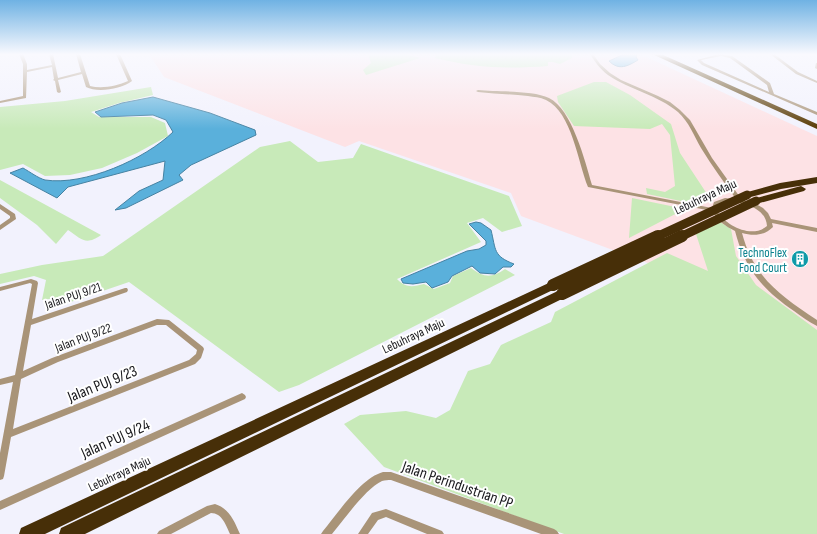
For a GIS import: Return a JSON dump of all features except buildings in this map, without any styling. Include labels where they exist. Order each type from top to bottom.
[{"type":"highway","points":[[703,79],[721,84]]},
{"type":"highway","points":[[711,79],[817,126]]},
{"type":"highway","points":[[713,79],[817,126]]},
{"type":"highway","points":[[720,79],[742,91]]},
{"type":"highway","name":"Lebuhraya Maju","points":[[67,534],[558,290],[747,194],[780,186],[817,180]]},
{"type":"highway","name":"Lebuhraya Maju","points":[[27,534],[558,290],[756,202],[789,192],[817,187]]},
{"type":"street","points":[[0,102],[25,98],[25,79]]},
{"type":"street","points":[[59,79],[55,80],[59,92]]},
{"type":"street","points":[[85,79],[88,87],[91,88],[120,85],[130,79]]},
{"type":"street","points":[[616,79],[667,103],[680,111],[738,200]]},
{"type":"street","points":[[737,79],[817,114]]},
{"type":"street","points":[[762,79],[769,84],[772,94]]},
{"type":"street","points":[[758,88],[771,88]]},
{"type":"street","points":[[478,91],[541,97],[554,103],[571,127],[590,186],[714,211],[722,221],[738,230],[750,233],[761,233],[770,226],[766,215],[754,206],[738,200],[720,201],[716,203],[714,211]]},
{"type":"street","points":[[0,206],[13,215],[13,219],[0,228]]},
{"type":"street","points":[[769,220],[817,230]]},
{"type":"street","points":[[738,230],[743,252],[752,269],[759,278],[786,301],[817,323]]},
{"type":"street","points":[[0,289],[31,281],[35,284],[0,476]]},
{"type":"street","name":"Jalan PUJ 9/21","points":[[28,323],[125,290]]},
{"type":"street","name":"Jalan PUJ 9/22","points":[[0,382],[18,377],[55,360],[158,322],[167,322],[201,349]]},
{"type":"street","name":"Jalan PUJ 9/23","points":[[7,435],[192,362],[198,356],[201,349]]},
{"type":"street","name":"Jalan PUJ 9/24","points":[[0,506],[242,397]]},
{"type":"street","name":"Jalan Perindustrian PP","points":[[326,534],[374,481],[383,476],[391,476],[554,534]]},
{"type":"street","points":[[162,534],[216,508],[221,510],[225,515],[235,534]]},
{"type":"street","points":[[363,534],[375,516],[386,513],[439,534]]},
{"type":"shaded area","points":[[169,79],[694,79],[817,136],[817,336],[691,279],[521,216],[511,193],[359,141],[345,147]]},
{"type":"green space","points":[[594,82],[606,82],[630,95],[671,124],[680,153],[711,200],[700,205],[647,194],[646,188],[665,192],[675,186],[670,135],[662,124],[650,129],[574,126],[558,102],[557,96]]},
{"type":"green space","points":[[151,87],[153,95],[119,103],[91,112],[99,117],[151,117],[165,123],[168,136],[137,153],[102,168],[70,175],[45,176],[23,164],[0,170],[0,107],[65,101]]},
{"type":"green space","points":[[290,141],[318,162],[353,158],[361,144],[509,196],[522,226],[502,232],[483,218],[467,223],[481,242],[397,279],[403,284],[413,286],[424,284],[434,289],[450,283],[453,276],[471,268],[480,274],[488,276],[505,269],[515,275],[299,385],[279,392],[129,282],[56,307],[56,298],[42,300],[46,280],[34,276],[0,284],[0,274],[42,265],[103,256],[260,147]]},
{"type":"green space","points":[[0,180],[101,235],[87,241],[68,230],[56,244],[37,225],[0,198]]},
{"type":"green space","points":[[632,198],[685,209],[629,238]]},
{"type":"green space","points":[[720,222],[731,229],[736,256],[756,285],[817,330],[817,534],[564,534],[384,467],[344,424],[360,415],[406,411],[436,418],[450,410],[468,371],[490,364],[501,345],[551,322],[555,312],[667,253],[708,271],[696,234]]},
{"type":"water","points":[[153,97],[210,113],[255,130],[256,135],[191,165],[179,175],[183,180],[126,208],[115,210],[139,191],[163,180],[165,161],[68,187],[57,198],[10,173],[23,168],[45,180],[61,181],[96,175],[131,161],[147,152],[173,132],[166,120],[153,115],[101,117],[95,112],[122,103]]},
{"type":"water","points":[[476,222],[481,223],[491,230],[496,252],[502,258],[514,264],[511,267],[503,267],[495,274],[480,273],[472,266],[452,276],[448,282],[432,288],[426,282],[413,284],[403,283],[401,279],[467,251],[479,249],[486,245],[486,241],[469,224]]},
{"type":"place","name":"TechnoFlex Food Court","points":[[800,259]]}]
